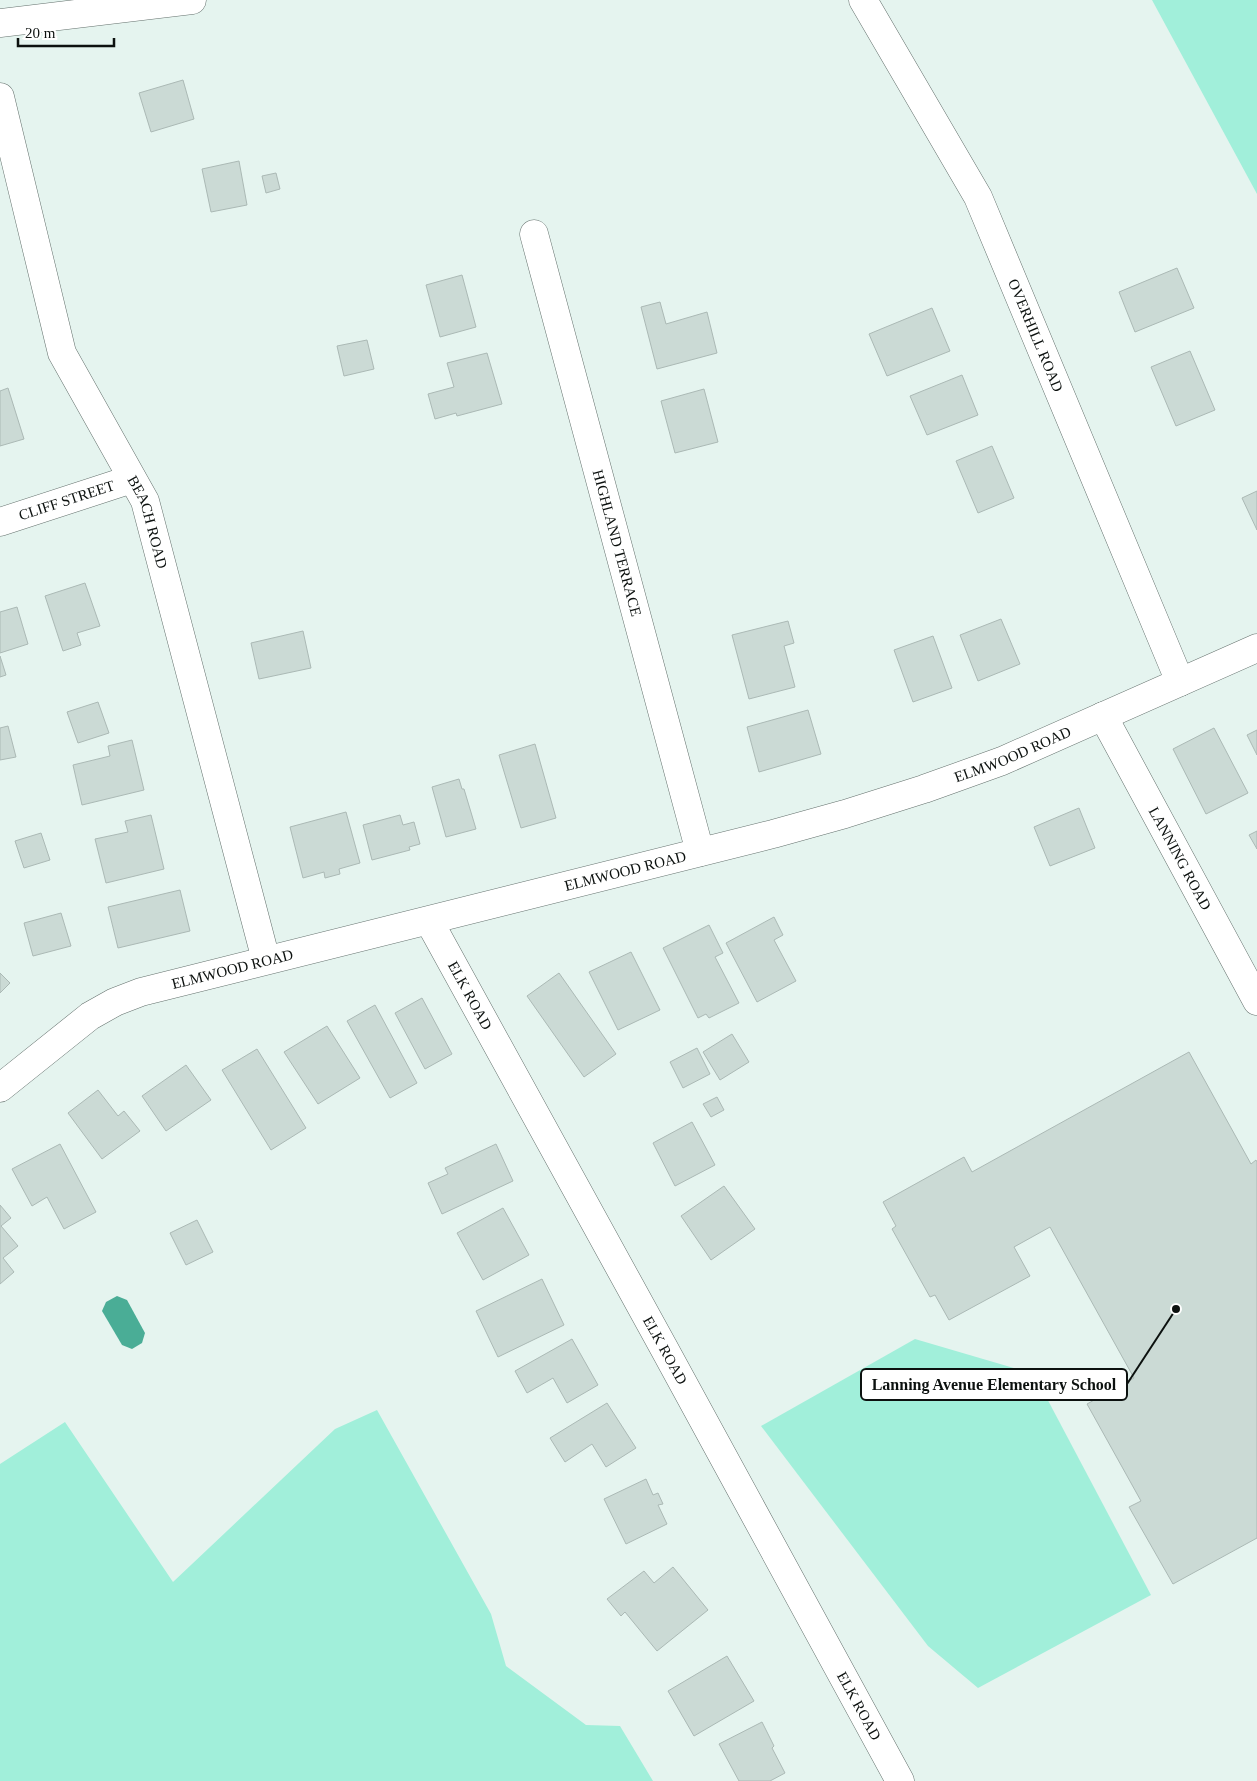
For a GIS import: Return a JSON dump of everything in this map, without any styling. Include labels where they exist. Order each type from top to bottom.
[{"type":"street","points":[[0,23],[192,0]]},
{"type":"street","name":"OVERHILL ROAD","points":[[863,0],[978,197],[1180,682]]},
{"type":"street","name":"BEACH ROAD","points":[[0,97],[62,354],[145,502],[266,960]]},
{"type":"street","name":"HIGHLAND TERRACE","points":[[534,234],[700,852]]},
{"type":"street","name":"CLIFF STREET","points":[[0,522],[132,479]]},
{"type":"street","name":"ELMWOOD ROAD","points":[[0,1088],[90,1016],[115,1002],[141,992],[429,921],[845,814],[924,789],[1002,761],[1257,648]]},
{"type":"street","name":"LANNING ROAD","points":[[1103,716],[1257,1001]]},
{"type":"street","name":"ELK ROAD","points":[[429,921],[666,1350],[900,1781]]},
{"type":"shaded area","points":[[1152,0],[1257,0],[1257,194]]},
{"type":"shaded area","points":[[117,1296],[127,1300],[145,1333],[142,1343],[132,1349],[122,1345],[102,1311],[106,1302]]},
{"type":"shaded area","points":[[915,1339],[1034,1374],[1151,1595],[978,1688],[928,1646],[761,1426]]},
{"type":"shaded area","points":[[377,1410],[491,1614],[506,1666],[586,1725],[620,1726],[653,1781],[0,1781],[0,1464],[65,1422],[173,1582],[335,1429]]},
{"type":"building","points":[[183,80],[194,119],[151,132],[139,93]]},
{"type":"building","points":[[239,161],[247,205],[211,212],[202,169]]},
{"type":"building","points":[[276,173],[280,189],[266,193],[262,176]]},
{"type":"building","points":[[1177,268],[1194,308],[1135,332],[1119,292]]},
{"type":"building","points":[[462,275],[476,327],[440,337],[426,285]]},
{"type":"building","points":[[660,302],[666,324],[707,312],[717,353],[657,369],[641,307]]},
{"type":"building","points":[[932,308],[950,351],[887,376],[869,334]]},
{"type":"building","points":[[367,340],[374,369],[344,376],[337,346]]},
{"type":"building","points":[[1190,351],[1215,410],[1176,426],[1151,367]]},
{"type":"building","points":[[487,353],[502,404],[457,416],[456,413],[435,419],[428,394],[454,387],[447,363]]},
{"type":"building","points":[[962,375],[978,415],[927,435],[910,396]]},
{"type":"building","points":[[8,388],[24,439],[0,446],[0,391]]},
{"type":"building","points":[[704,389],[718,442],[675,453],[661,401]]},
{"type":"building","points":[[992,446],[1014,498],[978,513],[956,461]]},
{"type":"building","points":[[1257,491],[1257,530],[1242,498]]},
{"type":"building","points":[[85,583],[100,626],[77,633],[81,645],[63,651],[45,596]]},
{"type":"building","points":[[17,607],[28,644],[0,653],[0,612]]},
{"type":"building","points":[[1001,619],[1020,664],[978,681],[960,635]]},
{"type":"building","points":[[788,621],[794,643],[784,646],[795,687],[749,699],[732,635]]},
{"type":"building","points":[[303,631],[311,668],[259,679],[251,643]]},
{"type":"building","points":[[933,636],[952,688],[913,702],[894,650]]},
{"type":"building","points":[[0,656],[6,675],[0,677]]},
{"type":"building","points":[[98,702],[109,733],[78,743],[67,712]]},
{"type":"building","points":[[808,710],[821,754],[759,772],[747,727]]},
{"type":"building","points":[[8,726],[16,757],[0,760],[0,728]]},
{"type":"building","points":[[1214,728],[1248,793],[1206,814],[1173,749]]},
{"type":"building","points":[[1257,730],[1257,755],[1247,735]]},
{"type":"building","points":[[132,740],[144,790],[82,805],[73,765],[110,756],[108,746]]},
{"type":"building","points":[[535,744],[556,818],[521,828],[499,755]]},
{"type":"building","points":[[459,779],[462,789],[464,789],[476,829],[446,837],[432,787]]},
{"type":"building","points":[[1079,808],[1095,848],[1050,866],[1034,827]]},
{"type":"building","points":[[346,812],[360,863],[339,869],[340,874],[325,878],[324,872],[303,878],[290,827]]},
{"type":"building","points":[[151,815],[164,869],[106,883],[95,839],[128,832],[125,821]]},
{"type":"building","points":[[400,815],[403,825],[414,822],[420,844],[409,847],[410,850],[372,860],[363,825]]},
{"type":"building","points":[[1257,831],[1257,849],[1249,835]]},
{"type":"building","points":[[41,833],[50,860],[24,868],[15,841]]},
{"type":"building","points":[[180,890],[190,931],[118,948],[108,907]]},
{"type":"building","points":[[61,913],[71,946],[33,956],[24,923]]},
{"type":"building","points":[[774,917],[783,935],[774,940],[796,981],[757,1002],[726,943]]},
{"type":"building","points":[[709,925],[723,953],[715,957],[739,1003],[709,1018],[706,1014],[698,1018],[663,948]]},
{"type":"building","points":[[631,952],[660,1010],[618,1030],[589,972]]},
{"type":"building","points":[[0,973],[10,983],[0,993]]},
{"type":"building","points":[[559,973],[616,1054],[584,1077],[527,996]]},
{"type":"building","points":[[422,998],[452,1054],[425,1069],[395,1013]]},
{"type":"building","points":[[375,1005],[417,1083],[390,1098],[347,1021]]},
{"type":"building","points":[[327,1026],[360,1078],[318,1104],[284,1052]]},
{"type":"building","points":[[732,1034],[749,1062],[720,1080],[703,1052]]},
{"type":"building","points":[[697,1048],[710,1074],[683,1088],[670,1062]]},
{"type":"building","points":[[257,1049],[306,1128],[271,1150],[222,1070]]},
{"type":"building","points":[[1189,1052],[1251,1164],[1256,1160],[1257,1162],[1257,1538],[1173,1584],[1129,1507],[1141,1501],[1087,1404],[1134,1378],[1050,1227],[1014,1247],[1030,1276],[949,1320],[935,1295],[930,1297],[892,1229],[896,1226],[883,1202],[964,1157],[972,1172]]},
{"type":"building","points":[[186,1065],[211,1100],[166,1131],[142,1096]]},
{"type":"building","points":[[98,1090],[118,1116],[124,1111],[140,1131],[102,1159],[68,1113]]},
{"type":"building","points":[[717,1097],[724,1110],[711,1117],[703,1104]]},
{"type":"building","points":[[692,1122],[715,1165],[675,1186],[653,1143]]},
{"type":"building","points":[[60,1144],[96,1212],[64,1229],[47,1197],[32,1206],[12,1169]]},
{"type":"building","points":[[496,1144],[513,1181],[442,1214],[428,1183],[448,1174],[445,1168]]},
{"type":"building","points":[[724,1186],[755,1229],[711,1260],[681,1216]]},
{"type":"building","points":[[0,1205],[11,1218],[1,1226],[18,1246],[3,1258],[14,1272],[0,1284]]},
{"type":"building","points":[[503,1208],[529,1255],[483,1280],[457,1233]]},
{"type":"building","points":[[197,1220],[213,1252],[186,1265],[170,1233]]},
{"type":"building","points":[[542,1279],[564,1325],[498,1357],[476,1311]]},
{"type":"building","points":[[572,1339],[598,1385],[567,1403],[553,1378],[527,1393],[515,1371]]},
{"type":"building","points":[[607,1403],[636,1448],[606,1467],[592,1444],[565,1462],[550,1438]]},
{"type":"building","points":[[646,1479],[653,1495],[658,1493],[663,1504],[658,1505],[667,1524],[626,1544],[604,1499]]},
{"type":"building","points":[[673,1567],[708,1610],[657,1651],[625,1612],[621,1616],[607,1599],[644,1571],[654,1583]]},
{"type":"building","points":[[727,1656],[754,1701],[694,1736],[668,1691]]},
{"type":"building","points":[[762,1722],[774,1746],[772,1748],[785,1773],[770,1781],[739,1781],[719,1744]]},
{"type":"place","name":"Lanning Avenue Elementary School","points":[[1176,1309]]}]
